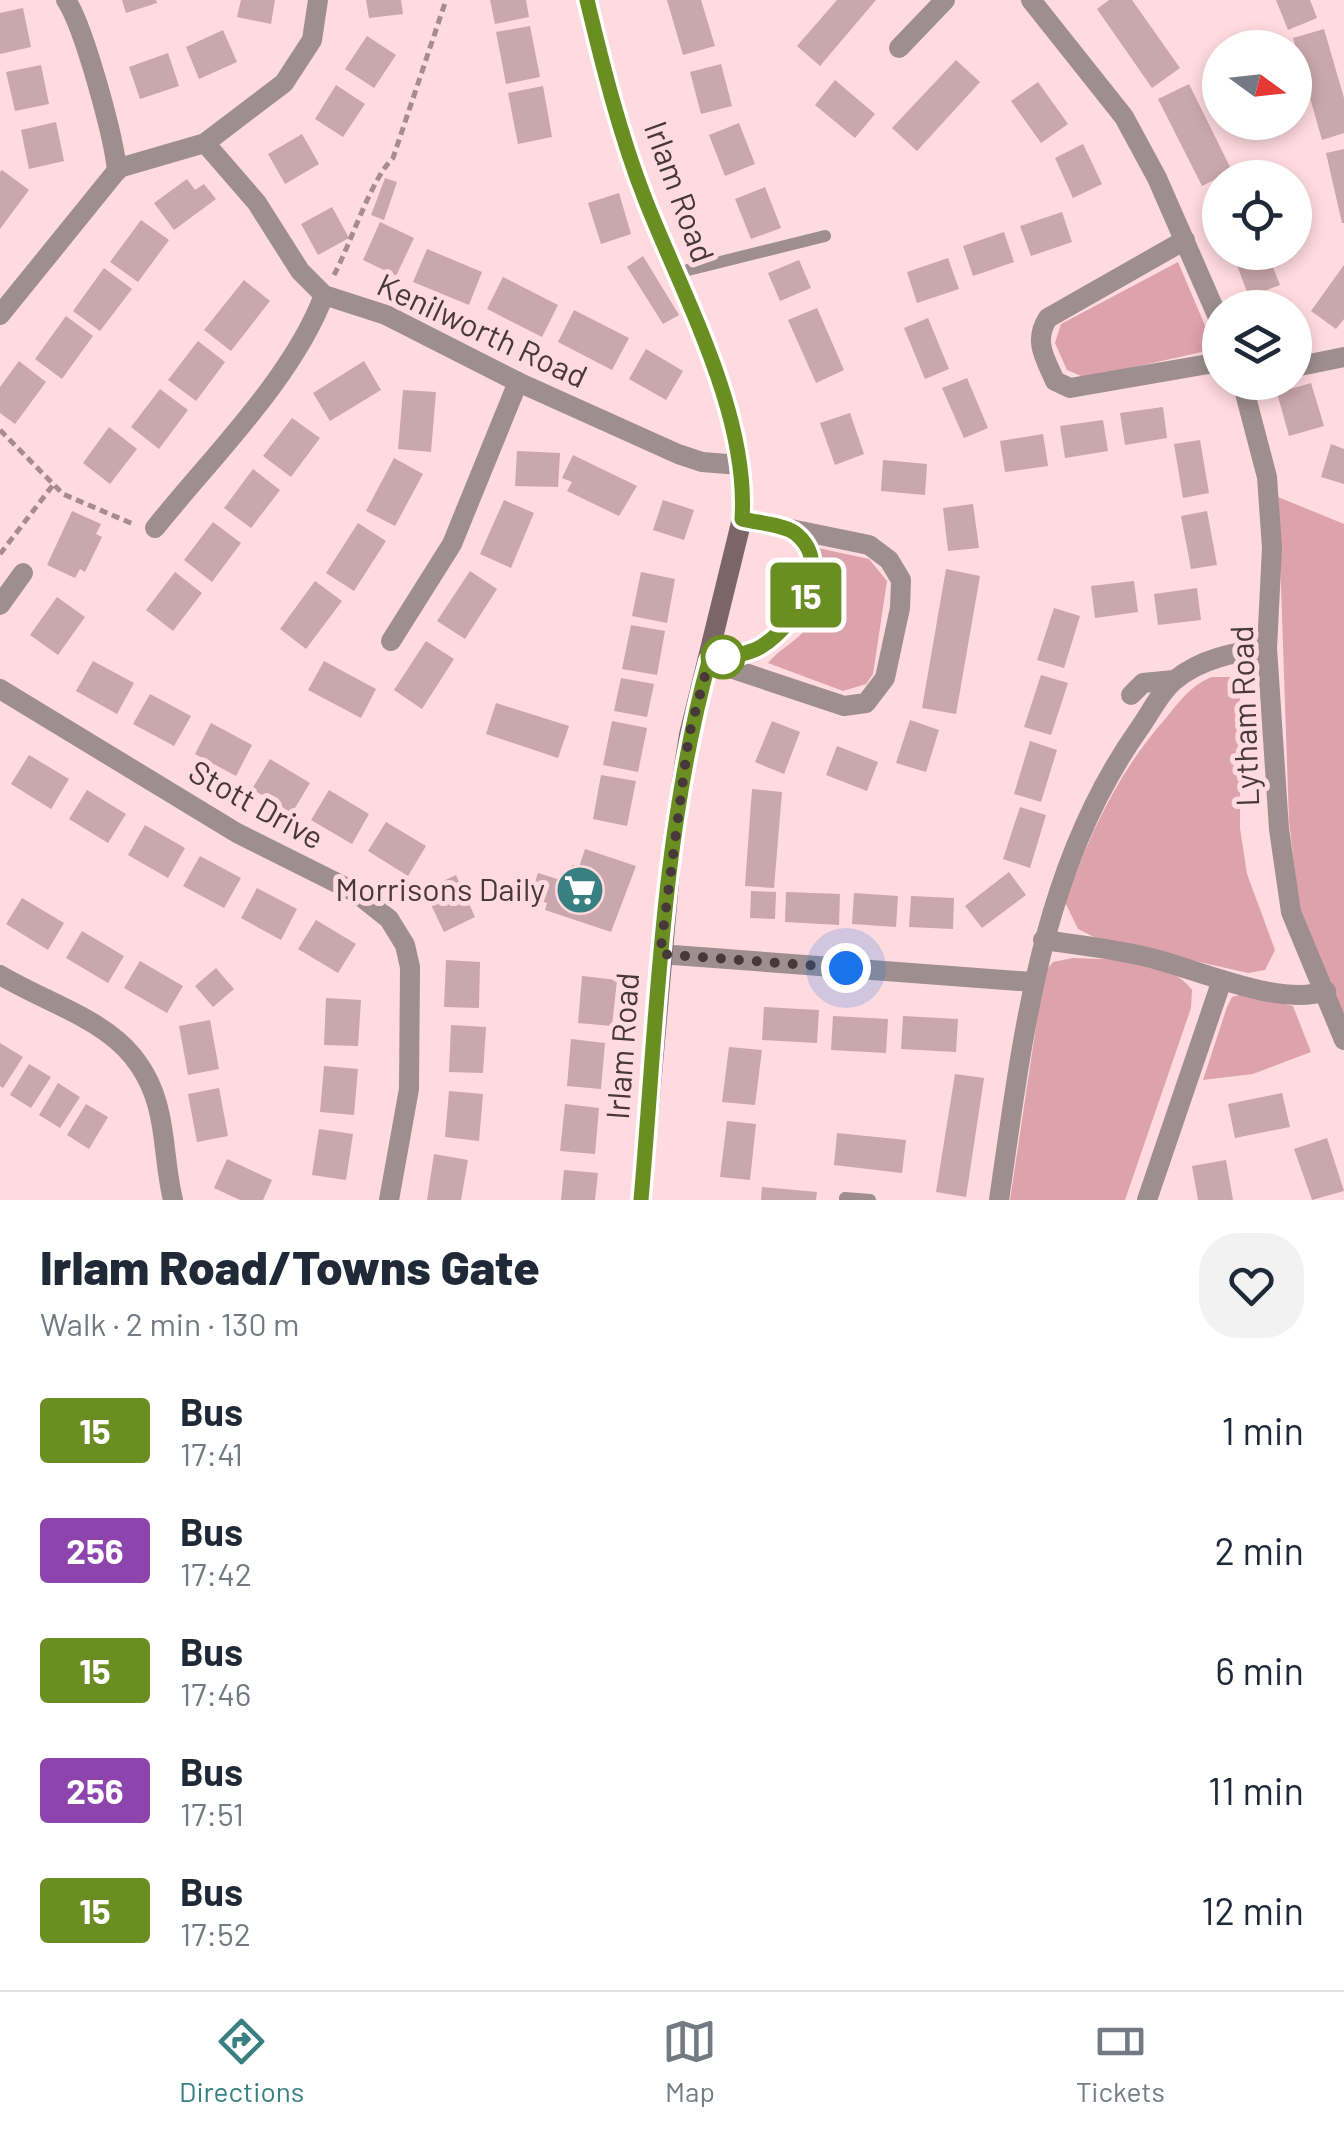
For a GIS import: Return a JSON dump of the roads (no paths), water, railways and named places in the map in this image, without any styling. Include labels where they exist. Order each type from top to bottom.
[{"type":"street","points":[[66,0],[76,15],[101,108],[114,139],[117,172]]},
{"type":"street","points":[[0,314],[117,172],[204,142],[284,84],[312,40],[318,0]]},
{"type":"street","name":"Irlam Road","points":[[588,0],[644,196],[727,410],[740,465],[742,519],[689,735],[660,954],[640,1200]]},
{"type":"street","points":[[899,48],[945,0]]},
{"type":"street","points":[[1032,0],[1124,117],[1206,290]]},
{"type":"street","name":"Kenilworth Road","points":[[204,142],[258,202],[300,271],[324,295],[386,314],[518,382],[678,454],[702,462],[740,465]]},
{"type":"street","points":[[1184,240],[1048,318],[1039,338],[1040,348],[1055,381],[1070,388],[1202,365]]},
{"type":"street","points":[[156,528],[281,370],[312,325],[324,295]]},
{"type":"street","points":[[1312,364],[1344,356]]},
{"type":"street","points":[[391,641],[452,544],[518,382]]},
{"type":"street","name":"Lytham Road","points":[[1247,400],[1267,476],[1272,582],[1267,648],[1279,829],[1291,912],[1344,1040]]},
{"type":"street","points":[[709,661],[844,706],[866,703],[885,678],[901,580],[889,560],[869,545],[742,519]]},
{"type":"street","points":[[0,605],[23,572]]},
{"type":"street","points":[[1131,695],[1143,683],[1174,680],[1226,653],[1267,648]]},
{"type":"street","points":[[1000,1200],[1032,982],[1043,940],[1091,806],[1174,680]]},
{"type":"street","name":"Stott Drive","points":[[0,690],[237,834],[355,892],[389,919],[405,945],[410,967],[409,1089],[390,1200]]},
{"type":"street","points":[[1043,940],[1148,957],[1222,980],[1306,998],[1326,991]]},
{"type":"street","points":[[660,954],[1032,982]]},
{"type":"street","points":[[0,976],[88,1019],[114,1034],[132,1052],[160,1114],[173,1200]]},
{"type":"street","points":[[1147,1200],[1222,980]]},
{"type":"lane","points":[[676,273],[825,236]]},
{"type":"lane","points":[[709,661],[760,648],[796,614],[811,582],[804,543],[792,530]]},
{"type":"lane","points":[[845,1198],[870,1200]]},
{"type":"place","name":"Morrisons Daily","points":[[580,890]]}]
